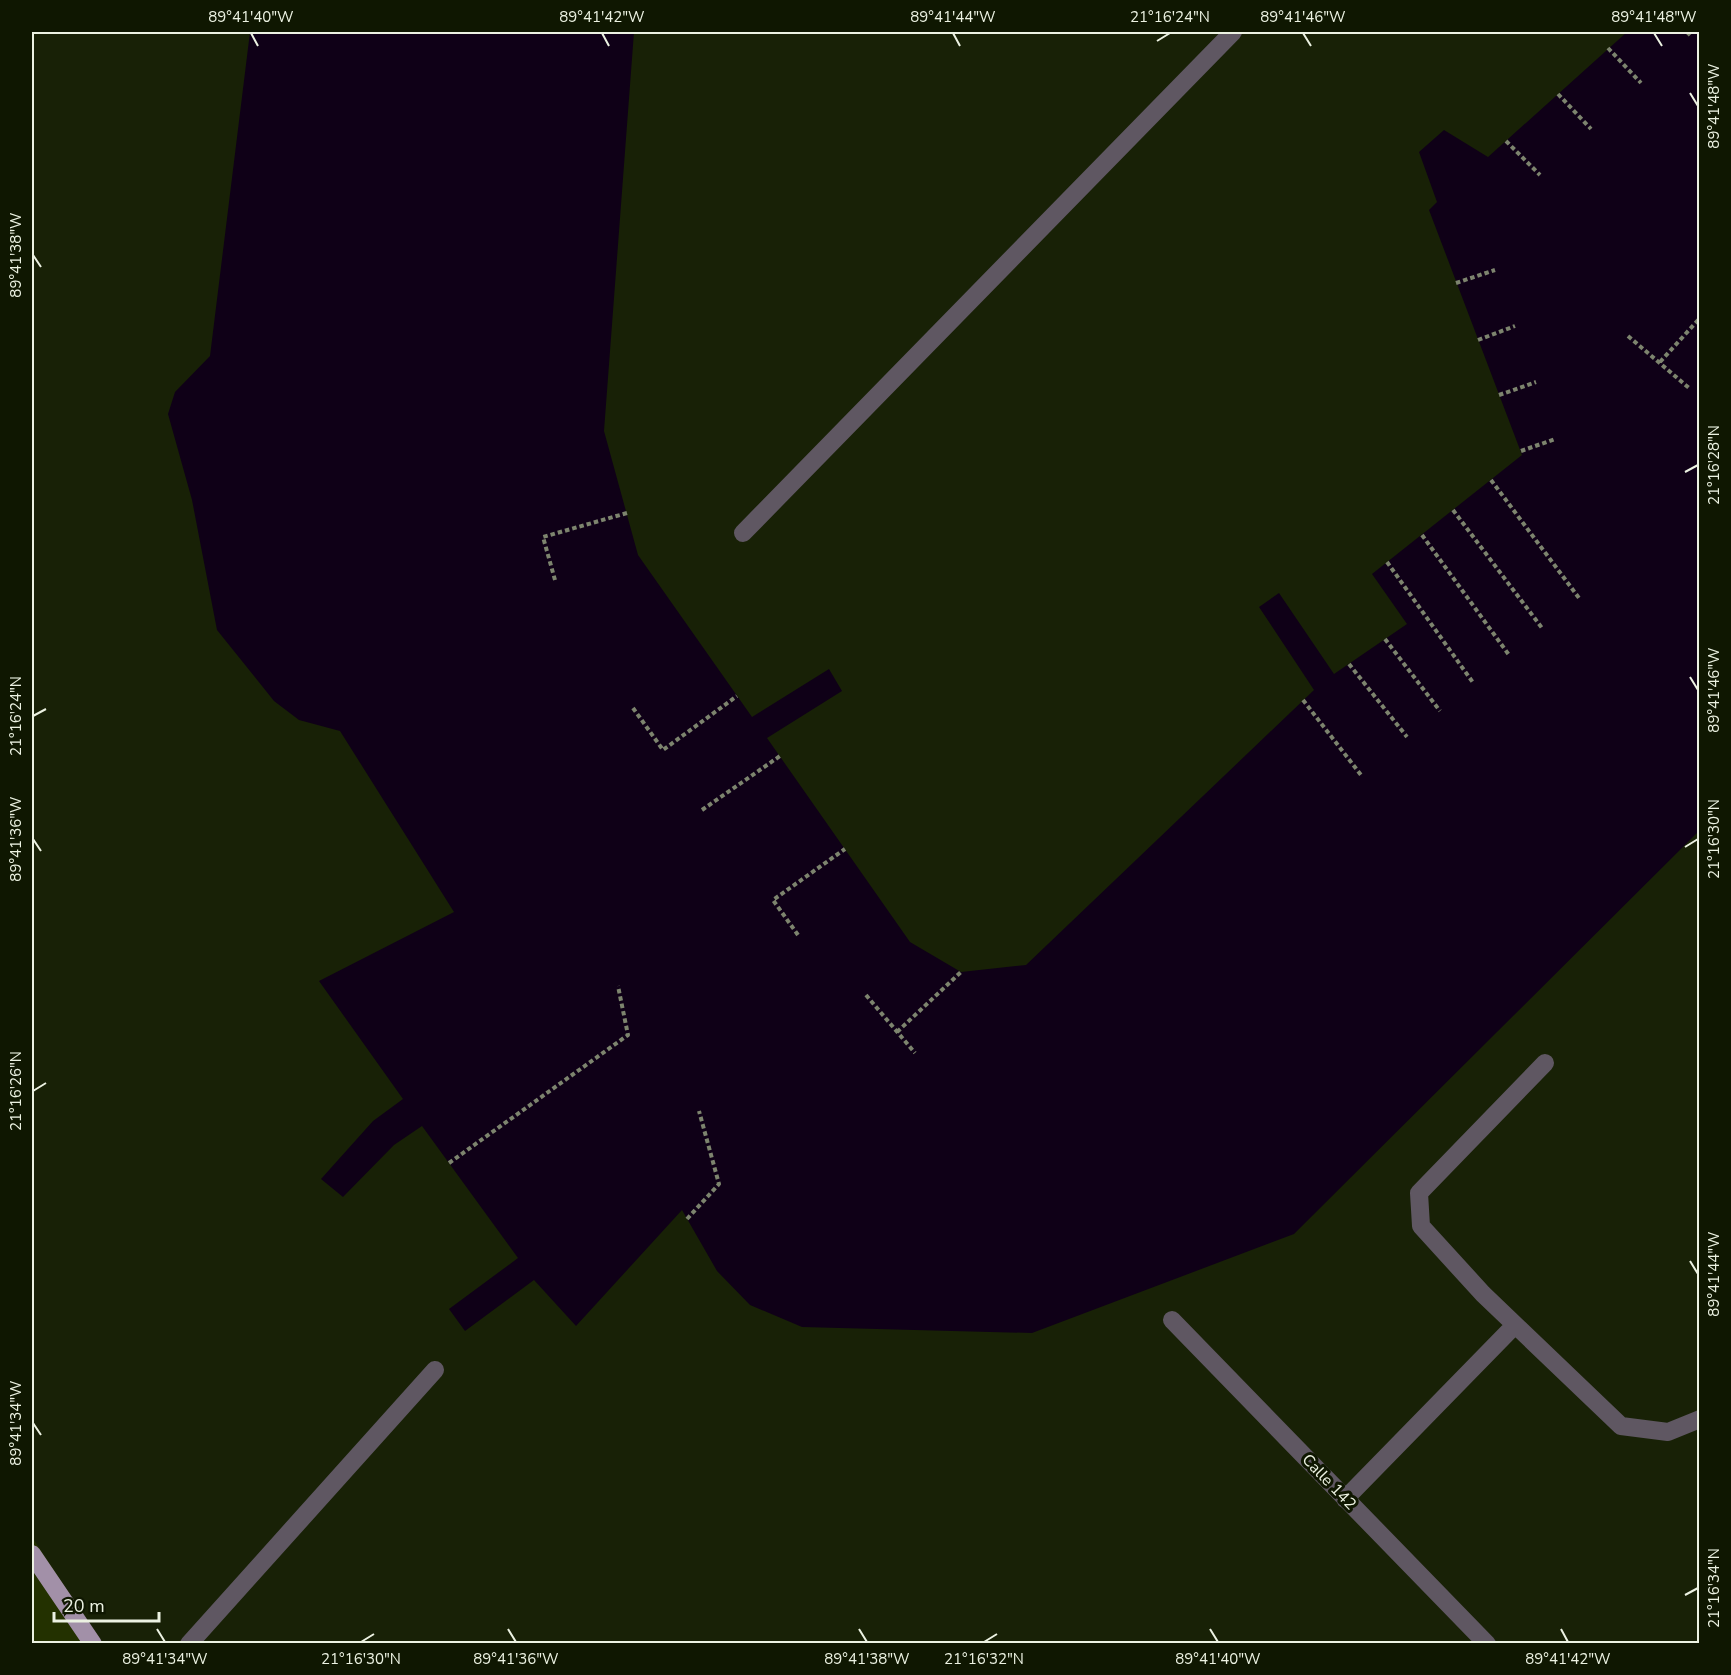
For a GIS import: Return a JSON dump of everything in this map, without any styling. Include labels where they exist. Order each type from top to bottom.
[{"type":"main road","points":[[32,1554],[93,1644]]},
{"type":"lane","points":[[743,533],[1233,32]]},
{"type":"lane","points":[[1545,1063],[1419,1192],[1421,1226],[1515,1325],[1621,1426],[1668,1432],[1700,1419]]},
{"type":"lane","name":"Calle 142","points":[[1172,1320],[1487,1644]]},
{"type":"lane","points":[[1345,1499],[1515,1325]]},
{"type":"lane","points":[[189,1644],[435,1370]]},
{"type":"path","points":[[1687,32],[1692,37]]},
{"type":"path","points":[[1608,48],[1641,83]]},
{"type":"path","points":[[1558,94],[1591,129]]},
{"type":"path","points":[[1506,141],[1540,175]]},
{"type":"path","points":[[1456,283],[1495,270]]},
{"type":"path","points":[[1660,363],[1700,318]]},
{"type":"path","points":[[1478,340],[1515,326]]},
{"type":"path","points":[[1628,336],[1689,388]]},
{"type":"path","points":[[1499,395],[1536,382]]},
{"type":"path","points":[[1521,451],[1555,439]]},
{"type":"path","points":[[1491,480],[1579,598]]},
{"type":"path","points":[[1453,510],[1542,628]]},
{"type":"path","points":[[555,580],[543,537],[627,513]]},
{"type":"path","points":[[1422,535],[1509,655]]},
{"type":"path","points":[[1387,562],[1474,684]]},
{"type":"path","points":[[1385,639],[1440,711]]},
{"type":"path","points":[[1349,664],[1407,737]]},
{"type":"path","points":[[633,708],[663,750],[737,696]]},
{"type":"path","points":[[1303,700],[1361,775]]},
{"type":"path","points":[[702,810],[780,756]]},
{"type":"path","points":[[798,935],[773,900],[845,849]]},
{"type":"path","points":[[897,1032],[961,972]]},
{"type":"path","points":[[449,1163],[628,1035],[618,986]]},
{"type":"path","points":[[866,995],[915,1053]]},
{"type":"path","points":[[687,1219],[719,1184],[699,1111]]},
{"type":"green space","points":[[32,1537],[102,1643],[32,1643]]},
{"type":"shaded area","points":[[250,32],[634,32],[604,431],[638,555],[752,717],[829,669],[842,691],[767,738],[910,942],[961,972],[1026,965],[1314,690],[1259,607],[1279,593],[1334,674],[1407,624],[1372,574],[1522,455],[1429,210],[1437,202],[1419,152],[1444,130],[1488,157],[1627,32],[1699,32],[1699,831],[1294,1234],[1032,1333],[802,1327],[750,1305],[717,1271],[682,1210],[576,1326],[534,1280],[465,1331],[449,1309],[518,1258],[422,1126],[394,1145],[343,1197],[321,1179],[373,1121],[403,1099],[319,981],[454,912],[340,731],[299,720],[274,701],[217,630],[192,500],[168,414],[175,392],[210,356]]}]
